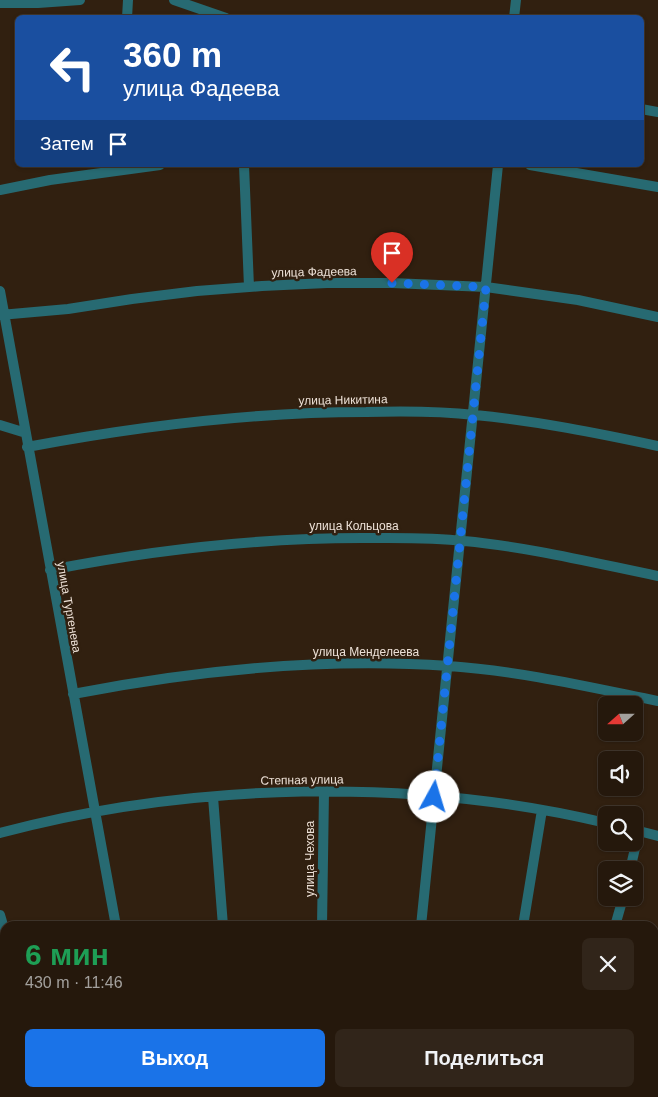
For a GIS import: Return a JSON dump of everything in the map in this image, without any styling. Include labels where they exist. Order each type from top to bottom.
[{"type":"street","points":[[0,3],[80,0]]},
{"type":"street","points":[[127,15],[128,0]]},
{"type":"street","points":[[174,0],[217,15]]},
{"type":"street","points":[[514,15],[516,0]]},
{"type":"street","points":[[644,110],[658,112]]},
{"type":"street","points":[[0,190],[119,167]]},
{"type":"street","points":[[244,167],[249,286]]},
{"type":"street","points":[[422,921],[498,167]]},
{"type":"street","points":[[542,167],[658,187]]},
{"type":"street","name":"улица Фадеева","points":[[2,315],[68,309],[132,299],[249,286],[392,283],[486,287],[578,300],[658,317]]},
{"type":"street","name":"улица Тургенева","points":[[0,291],[2,315],[26,433],[27,447],[115,921]]},
{"type":"street","name":"улица Никитина","points":[[27,447],[150,426],[270,414],[389,411],[473,415],[562,426],[658,446]]},
{"type":"street","points":[[0,425],[26,433]]},
{"type":"street","name":"улица Кольцова","points":[[50,570],[163,550],[272,540],[382,538],[460,540],[548,554],[658,576]]},
{"type":"street","name":"улица Менделеева","points":[[73,694],[176,676],[274,666],[374,663],[448,666],[535,676],[658,701]]},
{"type":"street","name":"Степная улица","points":[[0,833],[94,812],[132,806],[249,794],[324,792],[367,792],[434,797],[542,810],[598,821]]},
{"type":"street","name":"улица Чехова","points":[[322,921],[324,792]]},
{"type":"street","points":[[213,797],[223,921]]},
{"type":"street","points":[[524,921],[542,810]]},
{"type":"street","points":[[643,832],[658,836]]},
{"type":"street","points":[[616,921],[620,906]]},
{"type":"route","points":[[392,283],[486,287],[434,797]]}]
